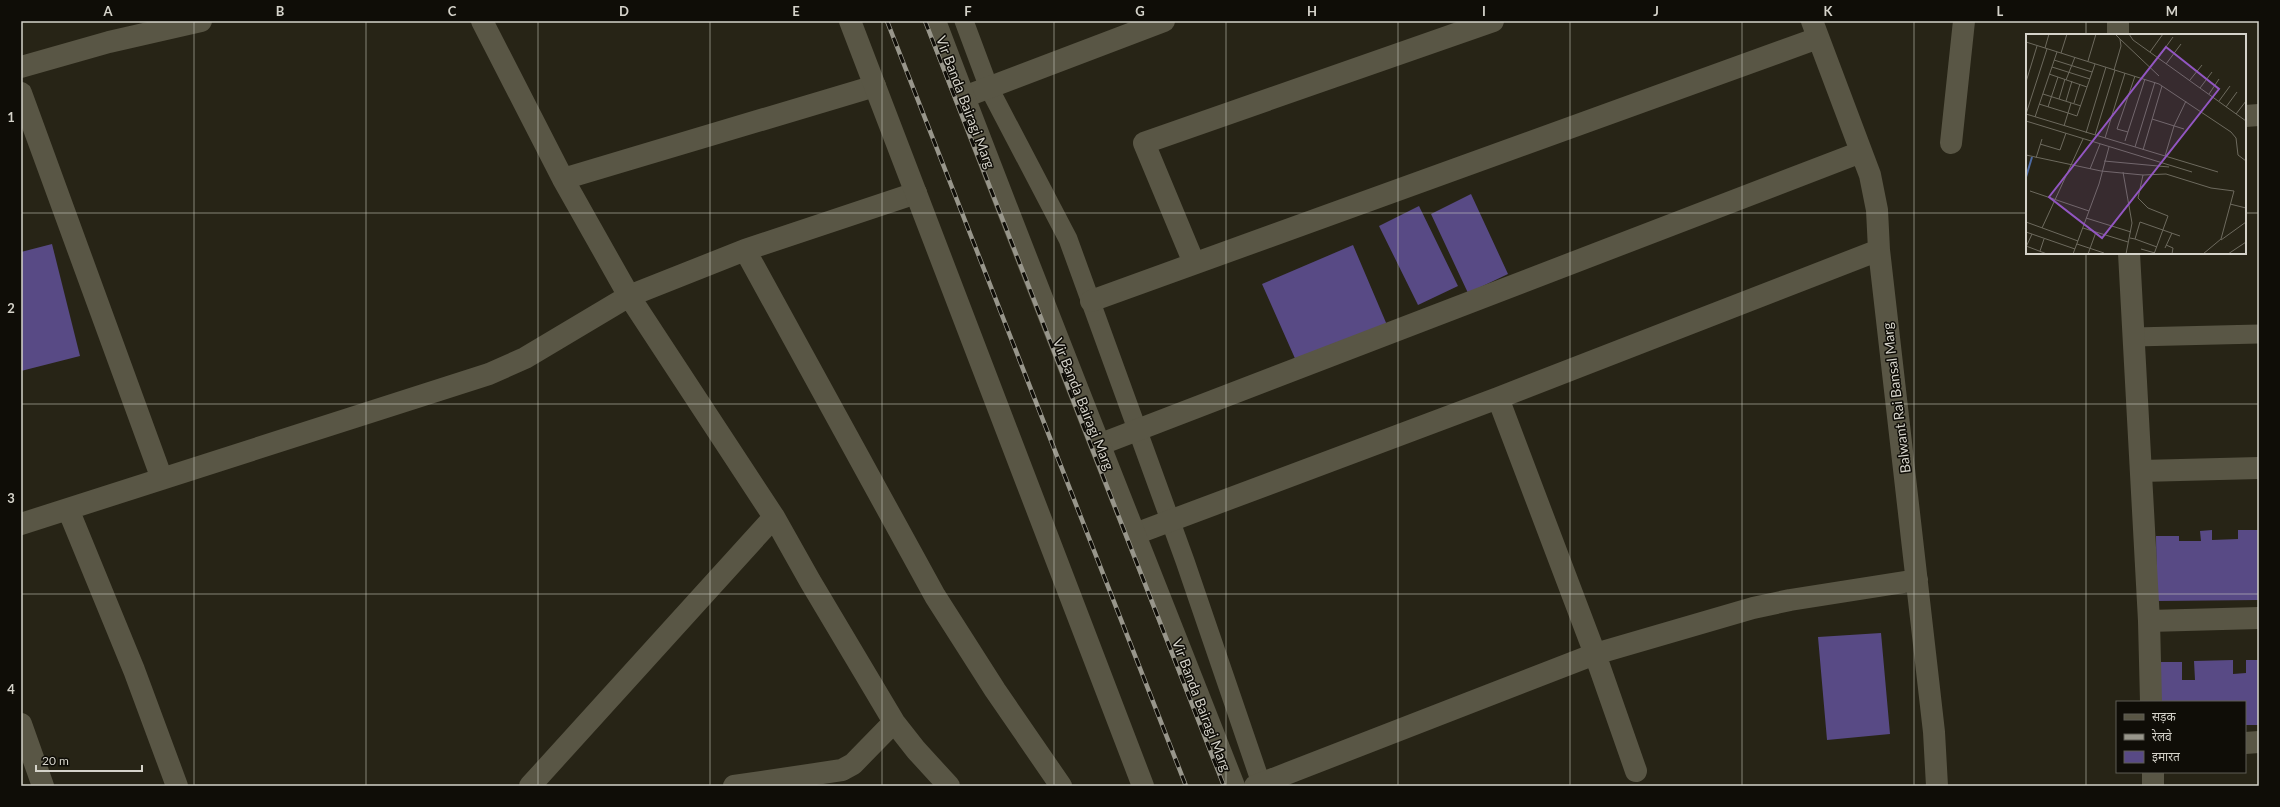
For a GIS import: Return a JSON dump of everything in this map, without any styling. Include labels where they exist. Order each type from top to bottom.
[{"type":"street","points":[[21,67],[109,42],[201,21]]},
{"type":"street","points":[[482,21],[563,179],[629,296],[774,517],[818,595],[894,722],[916,750],[949,786]]},
{"type":"street","points":[[850,21],[1143,786]]},
{"type":"street","name":"Vir Banda Bairagi Marg","points":[[935,21],[1051,322],[1234,786]]},
{"type":"street","points":[[964,97],[1164,21]]},
{"type":"street","points":[[1194,263],[1144,143],[1493,21]]},
{"type":"street","points":[[1951,143],[1964,21]]},
{"type":"street","points":[[2118,21],[2118,34]]},
{"type":"street","points":[[1091,301],[1815,30]]},
{"type":"street","name":"Balwant Rai Bansal Marg","points":[[1815,30],[1870,175],[1877,210],[1879,250],[1934,732],[1937,786]]},
{"type":"street","points":[[563,179],[875,86]]},
{"type":"street","points":[[21,93],[162,479]]},
{"type":"street","points":[[2246,116],[2259,115]]},
{"type":"street","points":[[1100,444],[1861,152]]},
{"type":"street","points":[[21,524],[489,374],[525,358],[629,296],[745,250],[916,193]]},
{"type":"street","points":[[745,250],[935,596],[995,690],[1061,786]]},
{"type":"street","points":[[1135,534],[1498,398],[1879,250]]},
{"type":"street","points":[[2129,254],[2149,621],[2151,701]]},
{"type":"street","points":[[1498,398],[1595,654],[1636,771]]},
{"type":"street","points":[[2141,471],[2259,468]]},
{"type":"street","points":[[68,509],[134,670],[177,786]]},
{"type":"street","points":[[530,786],[774,517]]},
{"type":"street","points":[[1259,785],[1595,654],[1753,608],[1917,580]]},
{"type":"street","points":[[2149,621],[2259,618]]},
{"type":"street","points":[[734,786],[842,770],[861,756],[894,722]]},
{"type":"street","points":[[21,724],[43,786]]},
{"type":"street","points":[[2246,743],[2259,742]]},
{"type":"street","points":[[2153,773],[2154,786]]},
{"type":"lane","points":[[964,21],[989,88],[1068,239],[1170,521],[1259,785]]},
{"type":"lane","points":[[2134,337],[2259,334]]},
{"type":"building","points":[[1471,194],[1508,274],[1468,293],[1431,214]]},
{"type":"building","points":[[1419,206],[1458,286],[1418,305],[1379,226]]},
{"type":"building","points":[[52,244],[80,356],[21,371],[21,252]]},
{"type":"building","points":[[1353,245],[1387,325],[1297,363],[1262,284]]},
{"type":"building","points":[[2212,530],[2212,540],[2238,539],[2238,530],[2259,530],[2259,600],[2157,601],[2156,536],[2179,536],[2179,541],[2201,541],[2200,531]]},
{"type":"building","points":[[1881,633],[1890,734],[1827,740],[1818,637]]},
{"type":"building","points":[[2233,660],[2233,674],[2246,673],[2246,660],[2259,660],[2259,725],[2246,725],[2246,701],[2160,701],[2159,662],[2182,662],[2182,680],[2195,680],[2194,661]]},
{"type":"railway","points":[[887,21],[1186,786]]},
{"type":"railway","points":[[925,21],[1224,786]]}]
